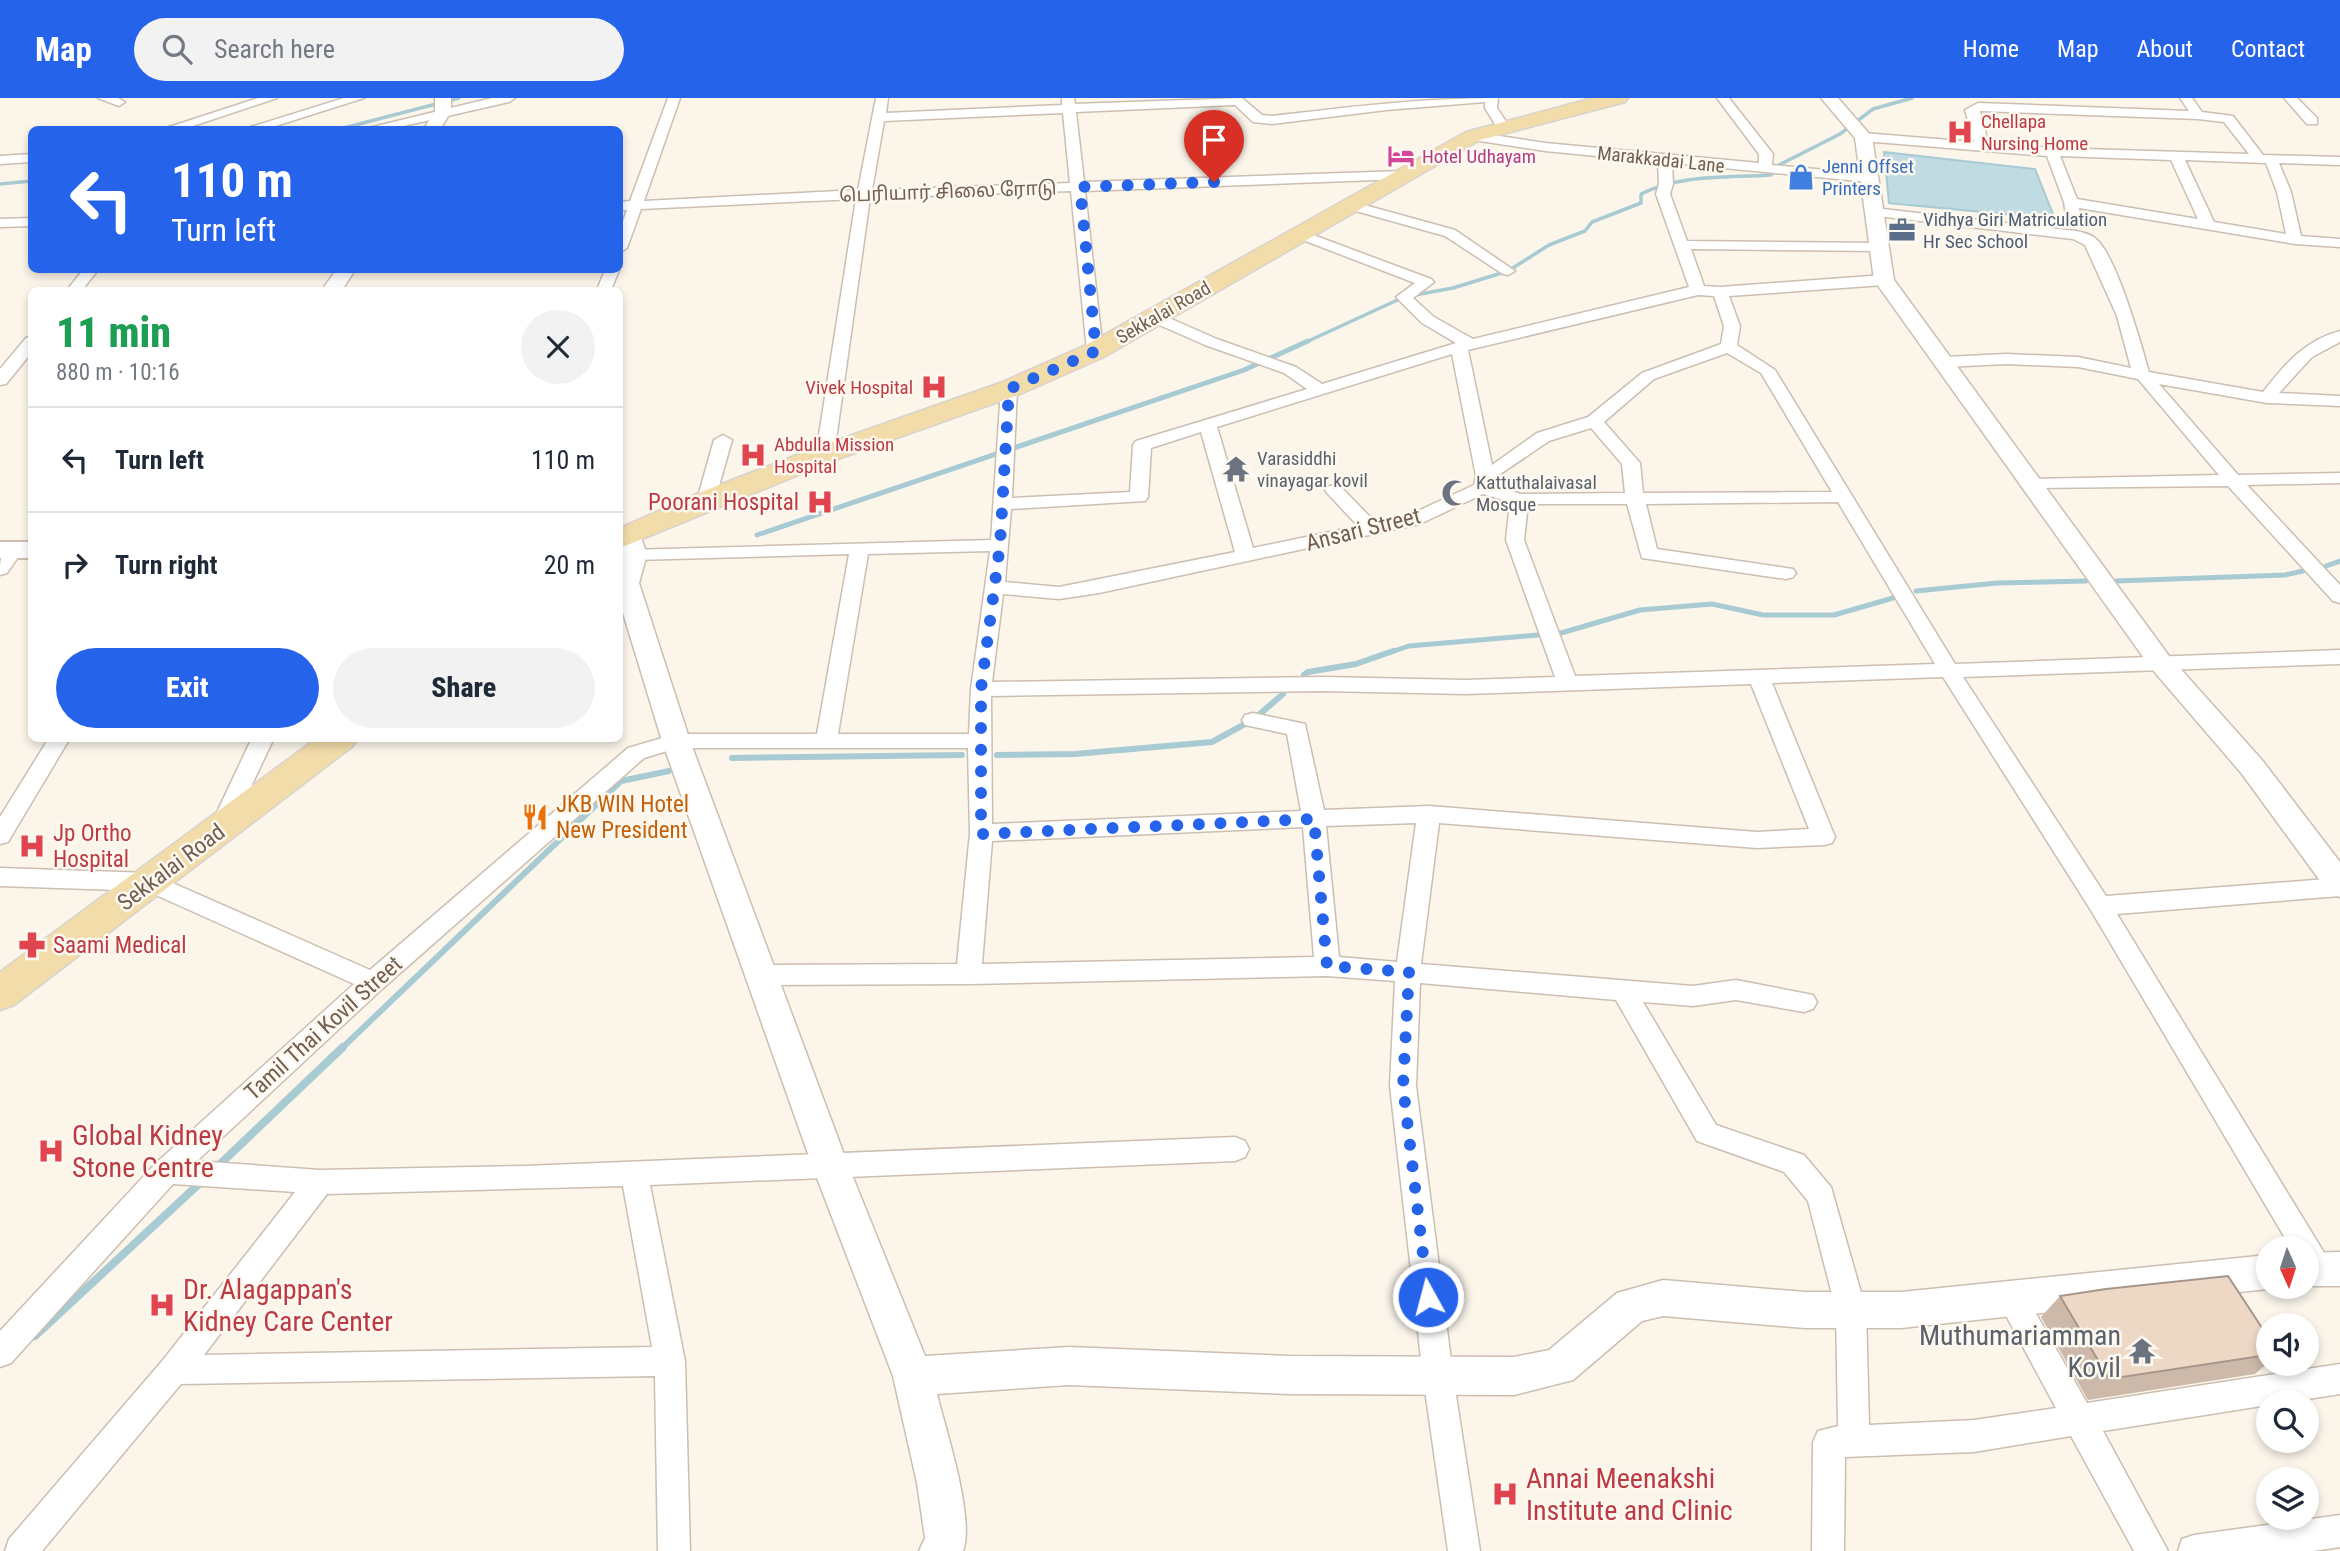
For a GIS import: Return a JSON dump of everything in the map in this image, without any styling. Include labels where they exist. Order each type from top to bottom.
[{"type":"main road","name":"Sekkalai Road","points":[[626,541],[706,500],[825,454],[1009,389],[1096,351],[1474,136],[1503,126],[1618,98]]},
{"type":"main road","name":"Sekkalai Road","points":[[0,994],[336,742]]},
{"type":"street","points":[[104,98],[120,102]]},
{"type":"street","points":[[179,126],[271,98]]},
{"type":"street","points":[[261,126],[358,98]]},
{"type":"street","points":[[378,126],[443,104],[509,98]]},
{"type":"street","points":[[623,230],[627,206],[674,98]]},
{"type":"street","points":[[825,454],[864,194],[882,98]]},
{"type":"street","points":[[879,117],[1069,103],[1235,99],[1258,120],[1272,120],[1386,106],[1492,98],[1491,108],[1503,126]]},
{"type":"street","name":"Marakkadai Lane","points":[[1474,136],[1545,147],[1765,169],[1766,154],[1723,98]]},
{"type":"street","points":[[1829,98],[1863,137],[1884,280],[2160,662],[2252,767],[2340,886]]},
{"type":"street","points":[[2186,98],[2198,115]]},
{"type":"street","points":[[2290,98],[2312,121]]},
{"type":"street","points":[[1069,103],[1096,351]]},
{"type":"street","points":[[433,126],[443,104]]},
{"type":"street","points":[[1968,104],[1982,146]]},
{"type":"street","points":[[1968,104],[1978,107],[2198,115],[2228,119],[2264,157],[2284,192],[2295,240]]},
{"type":"street","points":[[1863,137],[2052,152],[2340,161]]},
{"type":"street","points":[[2052,152],[2071,202],[2076,235]]},
{"type":"street","points":[[2176,156],[2208,225]]},
{"type":"street","points":[[0,160],[28,158]]},
{"type":"street","points":[[1665,160],[1666,184],[1663,194],[1698,290]]},
{"type":"street","points":[[1765,169],[1869,178]]},
{"type":"street","name":"பெரியார் சிலை ரோடு","points":[[627,206],[864,194],[1402,175]]},
{"type":"street","points":[[2071,202],[2295,240],[2340,243]]},
{"type":"street","points":[[1350,205],[1450,233],[1508,271]]},
{"type":"street","points":[[1874,212],[2076,235],[2091,242],[2125,316],[2141,373],[2231,478],[2340,597]]},
{"type":"street","points":[[0,223],[28,222]]},
{"type":"street","points":[[1300,234],[1426,282],[1404,297],[1427,320],[1464,345],[1480,443],[1483,482],[1520,499],[1845,497]]},
{"type":"street","points":[[1682,245],[1879,247]]},
{"type":"street","points":[[77,287],[88,273]]},
{"type":"street","points":[[1002,504],[1139,497],[1142,445],[1464,345],[1698,290],[1720,292],[1884,280]]},
{"type":"street","points":[[1720,292],[1732,321],[1734,338],[1728,347],[1767,370],[1994,744],[2100,906],[2322,1269]]},
{"type":"street","points":[[1154,317],[1211,342],[1290,370],[1320,390]]},
{"type":"street","points":[[2267,398],[2297,359],[2317,344],[2340,336]]},
{"type":"street","points":[[0,380],[28,346]]},
{"type":"street","name":"Ansari Street","points":[[994,587],[1059,593],[1413,520],[1483,482],[1543,437],[1594,421],[1648,376],[1728,347]]},
{"type":"street","points":[[1945,362],[2006,359],[2078,362],[2267,398],[2340,401]]},
{"type":"street","points":[[969,974],[981,834],[981,689],[1000,545],[1009,389]]},
{"type":"street","points":[[1594,421],[1631,463],[1635,498],[1648,554],[1786,573]]},
{"type":"street","points":[[1208,425],[1246,556]]},
{"type":"street","points":[[706,500],[723,439]]},
{"type":"street","points":[[2029,484],[2231,478],[2340,478]]},
{"type":"street","points":[[1334,490],[1371,529]]},
{"type":"street","points":[[1520,499],[1516,514],[1515,540],[1567,683]]},
{"type":"street","points":[[941,1551],[946,1538],[942,1511],[913,1376],[830,1165],[676,741],[626,583],[626,541],[860,548],[1000,545]]},
{"type":"street","points":[[826,741],[860,548]]},
{"type":"street","points":[[981,689],[1323,684],[1466,687],[2340,657]]},
{"type":"street","points":[[981,834],[1429,814],[1757,840],[1824,837],[1759,677]]},
{"type":"street","points":[[1253,720],[1297,729],[1314,819],[1327,966]]},
{"type":"street","name":"Tamil Thai Kovil Street","points":[[0,1353],[167,1171],[373,982],[636,753],[676,741],[979,741]]},
{"type":"street","points":[[0,836],[58,742]]},
{"type":"street","points":[[219,830],[261,742]]},
{"type":"street","points":[[1429,814],[1409,972],[1403,1086],[1438,1377],[1464,1551]]},
{"type":"street","points":[[0,877],[150,882],[373,982]]},
{"type":"street","points":[[2100,906],[2340,886]]},
{"type":"street","points":[[761,975],[969,974],[1327,966],[1693,996],[1736,990],[1804,1002]]},
{"type":"street","points":[[1623,990],[1707,1133],[1794,1163],[1821,1196],[1851,1310],[1854,1441]]},
{"type":"street","points":[[167,1171],[320,1182],[634,1173],[1235,1149]]},
{"type":"street","points":[[634,1173],[670,1361],[674,1551]]},
{"type":"street","points":[[21,1551],[174,1370],[320,1182]]},
{"type":"street","points":[[913,1376],[1069,1366],[1289,1375],[1514,1376],[1559,1367],[1631,1306],[1663,1298],[1805,1310],[1901,1310],[2256,1273]]},
{"type":"street","points":[[2012,1299],[2152,1551]]},
{"type":"street","points":[[174,1370],[670,1361]]},
{"type":"street","points":[[1828,1551],[1829,1442],[1974,1436],[2340,1379]]},
{"type":"street","points":[[2194,1551],[2340,1531]]},
{"type":"water","points":[[1884,152],[2035,169],[2055,219],[1889,203]]},
{"type":"building","points":[[2228,1276],[2256,1319],[2256,1357],[2109,1379],[2060,1296]]},
{"type":"waterway","points":[[351,126],[459,98]]},
{"type":"waterway","points":[[1304,343],[1404,297],[1453,288],[1508,271],[1549,245],[1585,231],[1592,222],[1641,203],[1641,194],[1656,188],[1704,178],[1771,175],[1777,166],[1840,134],[1873,109],[1912,98]]},
{"type":"waterway","points":[[0,184],[28,181]]},
{"type":"waterway","points":[[757,535],[1244,370],[1308,341]]},
{"type":"waterway","points":[[2326,566],[2340,561]]},
{"type":"waterway","points":[[2116,581],[2285,575],[2303,571]]},
{"type":"waterway","points":[[1916,591],[1997,583],[2086,581]]},
{"type":"waterway","points":[[1388,653],[1409,646],[1561,633],[1640,610],[1712,604],[1763,615],[1834,615],[1893,598]]},
{"type":"waterway","points":[[1304,675],[1308,672],[1356,664],[1393,651]]},
{"type":"waterway","points":[[997,755],[1075,754],[1212,742],[1254,719],[1283,694]]},
{"type":"waterway","points":[[732,758],[962,755]]},
{"type":"waterway","points":[[341,1049],[621,781],[669,771]]},
{"type":"waterway","points":[[217,1167],[343,1047]]},
{"type":"waterway","points":[[35,1336],[201,1182]]},
{"type":"place","name":"Chellapa Nursing Home","points":[[1960,132]]},
{"type":"place","name":"Hotel Udhayam","points":[[1401,156]]},
{"type":"place","name":"Jenni Offset Printers","points":[[1801,177]]},
{"type":"place","name":"Vidhya Giri Matriculation Hr Sec School","points":[[1902,230]]},
{"type":"place","name":"Vivek Hospital","points":[[934,387]]},
{"type":"place","name":"Abdulla Mission Hospital","points":[[753,455]]},
{"type":"place","name":"Varasiddhi vinayagar kovil","points":[[1236,469]]},
{"type":"place","name":"Kattuthalaivasal Mosque","points":[[1455,493]]},
{"type":"place","name":"Poorani Hospital","points":[[820,502]]},
{"type":"place","name":"JKB WIN Hotel New President","points":[[535,817]]},
{"type":"place","name":"Jp Ortho Hospital","points":[[32,846]]},
{"type":"place","name":"Saami Medical","points":[[32,945]]},
{"type":"place","name":"Global Kidney Stone Centre","points":[[51,1151]]},
{"type":"place","name":"Dr. Alagappan's Kidney Care Center","points":[[162,1305]]},
{"type":"place","name":"Muthumariamman Kovil","points":[[2142,1351]]},
{"type":"place","name":"Annai Meenakshi Institute and Clinic","points":[[1505,1494]]},
{"type":"route","points":[[1214,182],[1080,187],[1096,351],[1009,389],[1000,545],[981,689],[981,834],[1314,819],[1327,966],[1409,972],[1403,1086],[1428,1297]]}]
